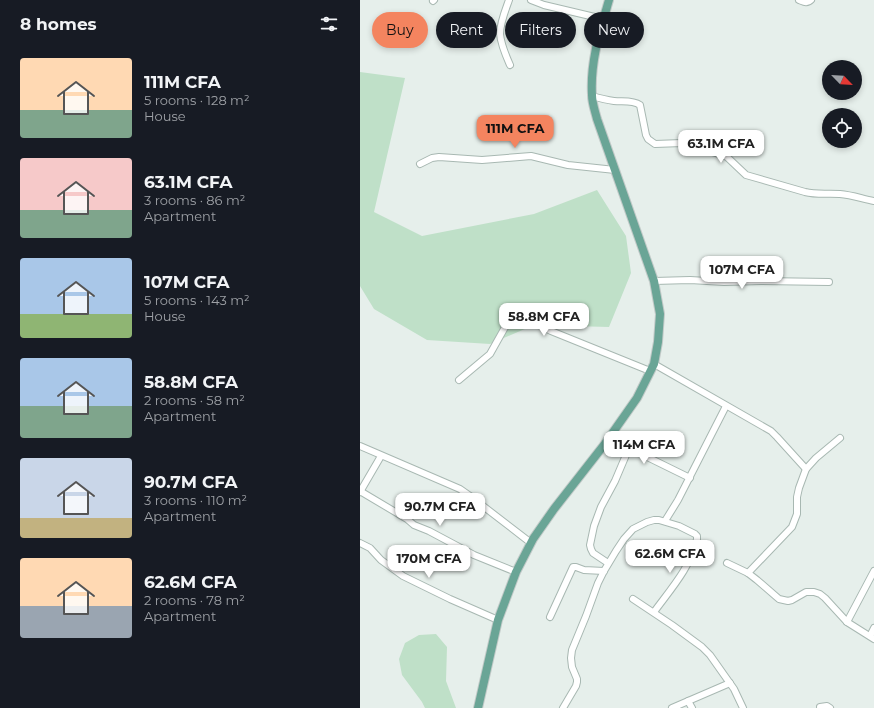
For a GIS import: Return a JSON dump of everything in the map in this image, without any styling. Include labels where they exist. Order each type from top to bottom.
[{"type":"main road","points":[[605,12],[609,0]]},
{"type":"main road","points":[[478,708],[498,620],[516,572],[531,543],[554,509],[604,445],[637,398],[652,368],[658,342],[660,314],[654,281],[597,119],[592,96],[592,69],[596,48]]},
{"type":"street","points":[[509,0],[503,17],[500,34],[504,53],[510,65]]},
{"type":"street","points":[[532,0],[584,14]]},
{"type":"street","points":[[799,0],[806,3],[811,0]]},
{"type":"street","points":[[592,96],[616,101],[638,103],[640,105],[646,135],[648,139],[655,144],[682,143],[722,155],[727,157],[746,175],[805,192],[814,194],[839,194],[874,202]]},
{"type":"street","points":[[420,164],[432,158],[439,157],[482,160],[531,156],[568,165],[615,170]]},
{"type":"street","points":[[654,281],[690,280],[724,282],[829,282]]},
{"type":"street","points":[[459,380],[490,354],[508,322],[512,318],[518,316],[551,331],[652,368],[726,406],[771,431],[806,469]]},
{"type":"street","points":[[665,521],[690,478],[726,406]]},
{"type":"street","points":[[613,432],[629,448],[690,478]]},
{"type":"street","points":[[748,573],[792,527],[797,514],[797,497],[799,488],[806,469],[816,458],[840,438]]},
{"type":"street","points":[[360,446],[460,489],[531,543]]},
{"type":"street","points":[[608,563],[593,553],[590,545],[594,526],[601,507],[615,481],[629,448]]},
{"type":"street","points":[[382,456],[360,492],[407,519],[414,525],[429,531],[474,555],[516,572]]},
{"type":"street","points":[[564,708],[577,682],[572,667],[572,650],[608,563],[633,529],[654,520],[659,520],[679,526],[697,536],[697,539],[691,557],[684,570],[654,612]]},
{"type":"street","points":[[360,543],[370,548],[381,560],[403,576],[498,620]]},
{"type":"street","points":[[727,563],[748,573],[783,601],[792,600],[806,592],[814,592],[825,598],[847,622],[872,637],[874,628]]},
{"type":"street","points":[[550,617],[573,567],[584,570],[604,571]]},
{"type":"street","points":[[847,622],[874,571]]},
{"type":"street","points":[[633,599],[654,612],[702,647],[710,655],[730,683],[743,708]]},
{"type":"street","points":[[672,708],[730,683]]},
{"type":"street","points":[[688,701],[692,708]]},
{"type":"street","points":[[820,707],[827,706],[830,708]]},
{"type":"green space","points":[[360,72],[405,78],[374,212],[422,236],[534,214],[597,190],[626,236],[631,273],[609,327],[534,325],[490,344],[427,340],[374,309],[360,286]]},
{"type":"green space","points":[[436,634],[447,647],[446,681],[456,708],[425,708],[402,675],[399,659],[405,643],[419,635]]}]
